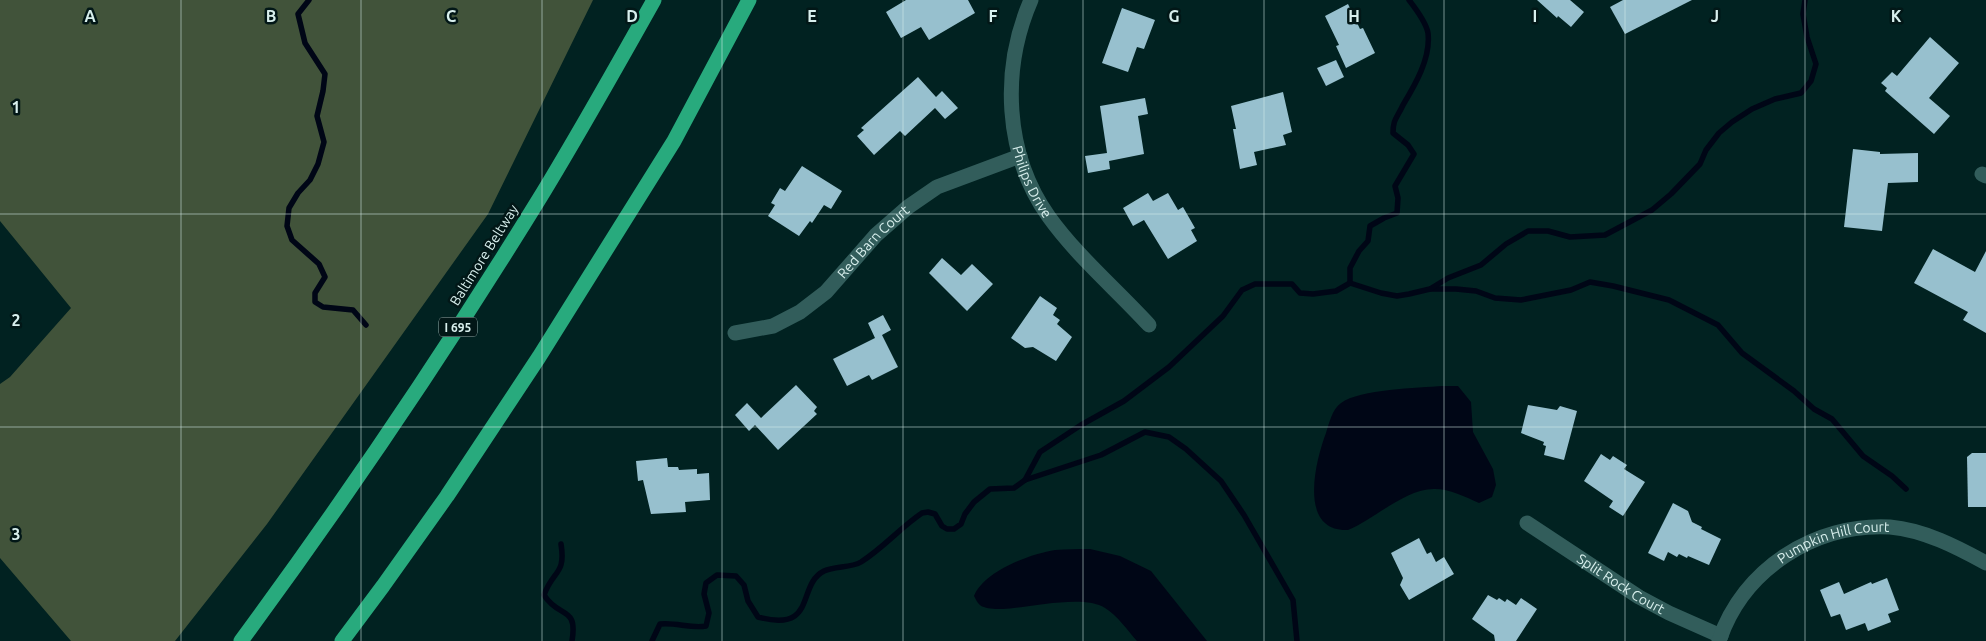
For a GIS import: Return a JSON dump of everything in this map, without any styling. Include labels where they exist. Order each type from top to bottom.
[{"type":"highway","name":"Baltimore Beltway","points":[[241,641],[302,558],[460,324],[546,187],[654,0]]},
{"type":"highway","points":[[342,641],[441,503],[539,357],[674,141],[749,0]]},
{"type":"street","name":"Philips Drive","points":[[1031,0],[1021,23],[1012,63],[1012,118],[1020,156],[1031,185],[1053,222],[1064,236],[1150,325]]},
{"type":"street","name":"Red Barn Court","points":[[735,333],[773,326],[800,312],[826,292],[876,235],[908,207],[936,188],[1020,156]]},
{"type":"street","name":"Split Rock Court","points":[[1527,523],[1640,596],[1669,613],[1720,638]]},
{"type":"street","name":"Pumpkin Hill Court","points":[[1720,638],[1734,607],[1768,568],[1784,555],[1807,542],[1832,533],[1859,528],[1892,528],[1924,534],[1986,563]]},
{"type":"green space","points":[[0,0],[593,0],[488,214],[267,524],[175,641],[71,641],[0,558],[0,384],[10,377],[71,308],[0,221]]},
{"type":"water","points":[[1458,386],[1471,402],[1473,432],[1493,469],[1496,485],[1492,497],[1479,503],[1446,490],[1424,490],[1413,493],[1348,530],[1332,528],[1322,520],[1316,508],[1314,493],[1315,477],[1322,446],[1335,409],[1350,398],[1375,392]]},
{"type":"water","points":[[1090,549],[1120,556],[1151,571],[1207,641],[1137,641],[1114,615],[1105,608],[1095,604],[1070,602],[993,609],[986,608],[978,603],[974,596],[979,587],[997,572],[1033,555],[1055,550]]},
{"type":"building","points":[[906,0],[968,0],[975,13],[929,40],[921,27],[901,38],[886,12]]},
{"type":"building","points":[[1537,0],[1570,0],[1584,12],[1571,27],[1558,16],[1557,18]]},
{"type":"building","points":[[1623,0],[1692,0],[1625,34],[1610,7]]},
{"type":"building","points":[[1348,4],[1360,29],[1363,28],[1375,53],[1346,68],[1336,46],[1339,45],[1325,16]]},
{"type":"building","points":[[1122,8],[1155,20],[1144,49],[1137,47],[1128,72],[1102,63]]},
{"type":"building","points":[[1930,37],[1959,63],[1929,98],[1950,116],[1934,134],[1885,91],[1887,88],[1881,83],[1892,72],[1897,76]]},
{"type":"building","points":[[1336,60],[1344,77],[1326,86],[1317,68]]},
{"type":"building","points":[[918,77],[936,97],[942,91],[958,108],[945,119],[935,108],[905,136],[900,131],[874,155],[857,136],[864,130],[861,128]]},
{"type":"building","points":[[1283,92],[1292,132],[1283,135],[1286,145],[1254,152],[1257,165],[1240,169],[1233,129],[1236,129],[1231,106]]},
{"type":"building","points":[[1145,98],[1148,114],[1138,116],[1144,154],[1109,161],[1110,169],[1088,173],[1085,156],[1107,153],[1100,106]]},
{"type":"building","points":[[1853,149],[1880,152],[1880,154],[1918,153],[1918,182],[1888,183],[1882,231],[1844,227]]},
{"type":"building","points":[[802,166],[842,191],[831,209],[824,205],[812,223],[810,221],[799,236],[768,216],[775,205],[771,203],[780,188],[785,191]]},
{"type":"building","points":[[1148,193],[1153,201],[1168,193],[1178,210],[1183,207],[1195,228],[1191,230],[1197,241],[1168,259],[1144,220],[1133,226],[1123,208]]},
{"type":"building","points":[[1933,249],[1975,272],[1986,251],[1986,333],[1963,320],[1968,312],[1914,283]]},
{"type":"building","points":[[942,258],[961,275],[972,264],[993,284],[967,311],[929,273]]},
{"type":"building","points":[[1040,296],[1057,308],[1053,315],[1060,320],[1057,324],[1072,337],[1056,361],[1033,347],[1025,348],[1011,338]]},
{"type":"building","points":[[883,315],[891,330],[882,335],[898,367],[872,380],[869,375],[847,386],[833,359],[875,338],[868,323]]},
{"type":"building","points":[[796,385],[817,407],[814,411],[817,414],[778,450],[755,425],[749,431],[735,415],[747,403],[761,418]]},
{"type":"building","points":[[1528,405],[1557,410],[1560,406],[1577,411],[1564,460],[1544,455],[1546,446],[1543,445],[1544,442],[1521,433]]},
{"type":"building","points":[[1972,453],[1986,453],[1986,507],[1968,507],[1967,457]]},
{"type":"building","points":[[1601,454],[1610,460],[1613,456],[1627,465],[1624,469],[1645,482],[1623,516],[1609,507],[1613,501],[1584,481]]},
{"type":"building","points":[[667,458],[668,467],[678,467],[679,470],[697,469],[697,474],[709,473],[710,500],[685,502],[686,512],[651,514],[643,480],[638,481],[636,461]]},
{"type":"building","points":[[1673,503],[1688,511],[1692,522],[1702,527],[1701,529],[1721,539],[1709,565],[1679,554],[1677,557],[1668,552],[1664,561],[1648,553]]},
{"type":"building","points":[[1419,538],[1427,554],[1431,552],[1436,562],[1444,557],[1454,574],[1409,600],[1400,585],[1403,578],[1391,553]]},
{"type":"building","points":[[1887,578],[1899,610],[1888,614],[1891,622],[1868,631],[1865,623],[1846,630],[1840,614],[1831,617],[1820,590],[1839,582],[1844,594],[1871,582],[1872,584]]},
{"type":"building","points":[[1488,595],[1505,602],[1507,599],[1516,605],[1521,598],[1537,609],[1516,641],[1495,641],[1494,635],[1472,619]]},
{"type":"waterway","points":[[309,0],[298,14],[305,43],[325,74],[317,116],[324,142],[318,164],[310,180],[298,193],[289,208],[287,226],[292,240],[319,264],[325,277],[315,293],[315,302],[323,307],[353,310],[366,325]]},
{"type":"waterway","points":[[1350,283],[1350,268],[1359,251],[1368,241],[1370,226],[1397,213],[1398,198],[1395,186],[1414,154],[1408,145],[1393,133],[1396,119],[1421,71],[1427,52],[1428,33],[1425,24],[1409,0]]},
{"type":"waterway","points":[[652,641],[660,624],[706,626],[709,613],[704,594],[706,583],[717,575],[736,576],[744,585],[748,601],[758,617],[777,620],[790,619],[798,613],[810,586],[824,571],[861,562],[922,513],[935,514],[942,526],[947,529],[954,529],[961,524],[965,514],[974,502],[990,489],[1014,488],[1025,480],[1040,452],[1081,425],[1124,401],[1169,367],[1223,316],[1242,290],[1255,284],[1292,284],[1300,293],[1313,294],[1336,291],[1350,283],[1397,296],[1409,294],[1430,289],[1448,278],[1481,265],[1506,244],[1528,231],[1548,231],[1570,237],[1605,235],[1652,210],[1671,194],[1700,164],[1706,150],[1719,133],[1732,122],[1752,109],[1775,99],[1801,93],[1811,81],[1816,64],[1807,37],[1803,14],[1805,0]]},
{"type":"waterway","points":[[1431,289],[1476,291],[1495,298],[1521,300],[1571,290],[1590,282],[1669,300],[1718,325],[1742,353],[1794,391],[1814,409],[1832,419],[1863,456],[1892,476],[1906,489]]},
{"type":"waterway","points":[[1025,480],[1101,455],[1145,432],[1169,437],[1186,449],[1221,481],[1244,515],[1293,600],[1297,641]]},
{"type":"waterway","points":[[561,544],[562,562],[544,595],[570,617],[573,630],[572,641]]}]
